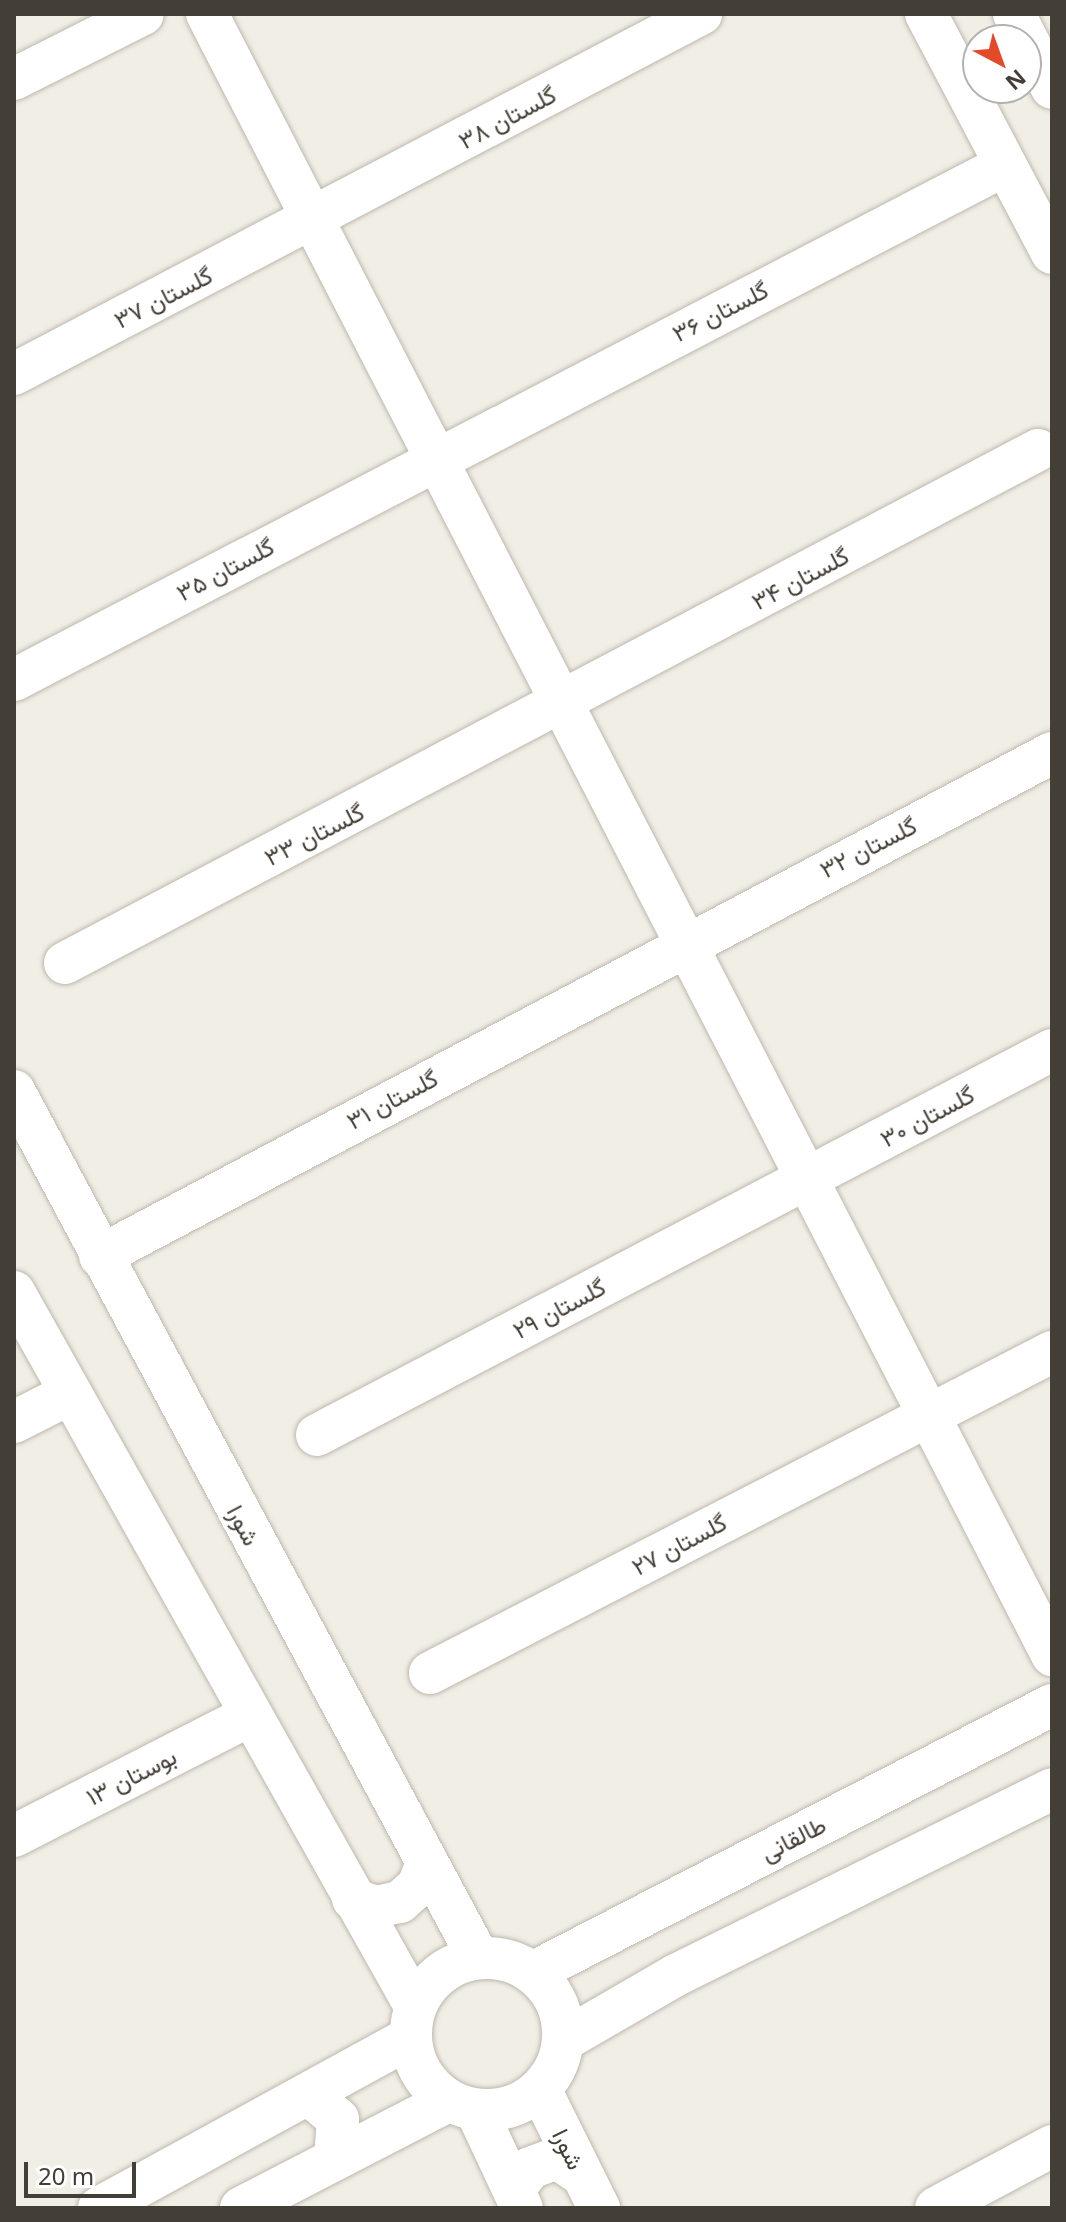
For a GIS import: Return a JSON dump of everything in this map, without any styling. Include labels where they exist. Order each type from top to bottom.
[{"type":"street","points":[[14,79],[143,14]]},
{"type":"street","points":[[207,14],[684,941],[802,1181],[928,1414],[1052,1655]]},
{"type":"street","name":"گلستان ۳۸","points":[[312,220],[701,14]]},
{"type":"street","points":[[926,14],[1052,253]]},
{"type":"street","points":[[1014,14],[1052,88]]},
{"type":"street","name":"گلستان ۳۶","points":[[435,458],[1005,165]]},
{"type":"street","name":"گلستان ۳۷","points":[[14,374],[312,220]]},
{"type":"street","name":"گلستان ۳۴","points":[[563,705],[1038,450]]},
{"type":"street","name":"گلستان ۳۵","points":[[14,680],[435,458]]},
{"type":"street","name":"گلستان ۳۳","points":[[65,963],[563,705]]},
{"type":"street","name":"گلستان ۳۲","points":[[684,941],[1052,753]]},
{"type":"street","name":"گلستان ۳۱","points":[[100,1256],[684,941]]},
{"type":"street","name":"گلستان ۳۰","points":[[802,1181],[1052,1050]]},
{"type":"street","name":"شورا","points":[[14,1091],[478,1957]]},
{"type":"street","name":"گلستان ۲۹","points":[[317,1435],[802,1181]]},
{"type":"street","points":[[14,1292],[67,1395],[353,1899],[412,2022],[428,2084],[462,2105],[518,2199]]},
{"type":"street","name":"گلستان ۲۷","points":[[430,1673],[1052,1352]]},
{"type":"street","points":[[14,1422],[67,1395]]},
{"type":"street","name":"طالقانی","points":[[534,1972],[1052,1705]]},
{"type":"street","name":"بوستان ۱۳","points":[[14,1836],[247,1717]]},
{"type":"street","points":[[241,2208],[335,2159],[462,2105],[510,2107],[540,2089],[564,2040],[676,1975],[1052,1789]]},
{"type":"street","points":[[353,1899],[376,1907],[400,1902],[418,1886],[427,1863]]},
{"type":"street","points":[[654,1910],[639,1928],[640,1951],[653,1969],[676,1975]]},
{"type":"street","points":[[99,2208],[308,2094],[412,2022],[452,1965],[478,1957],[534,1972],[551,1991],[564,2040]]},
{"type":"street","name":"شورا","points":[[540,2089],[590,2191]]},
{"type":"street","points":[[308,2094],[338,2119],[335,2159]]},
{"type":"street","points":[[936,2208],[1052,2146]]},
{"type":"street","points":[[518,2199],[530,2168],[557,2158],[590,2191]]}]
